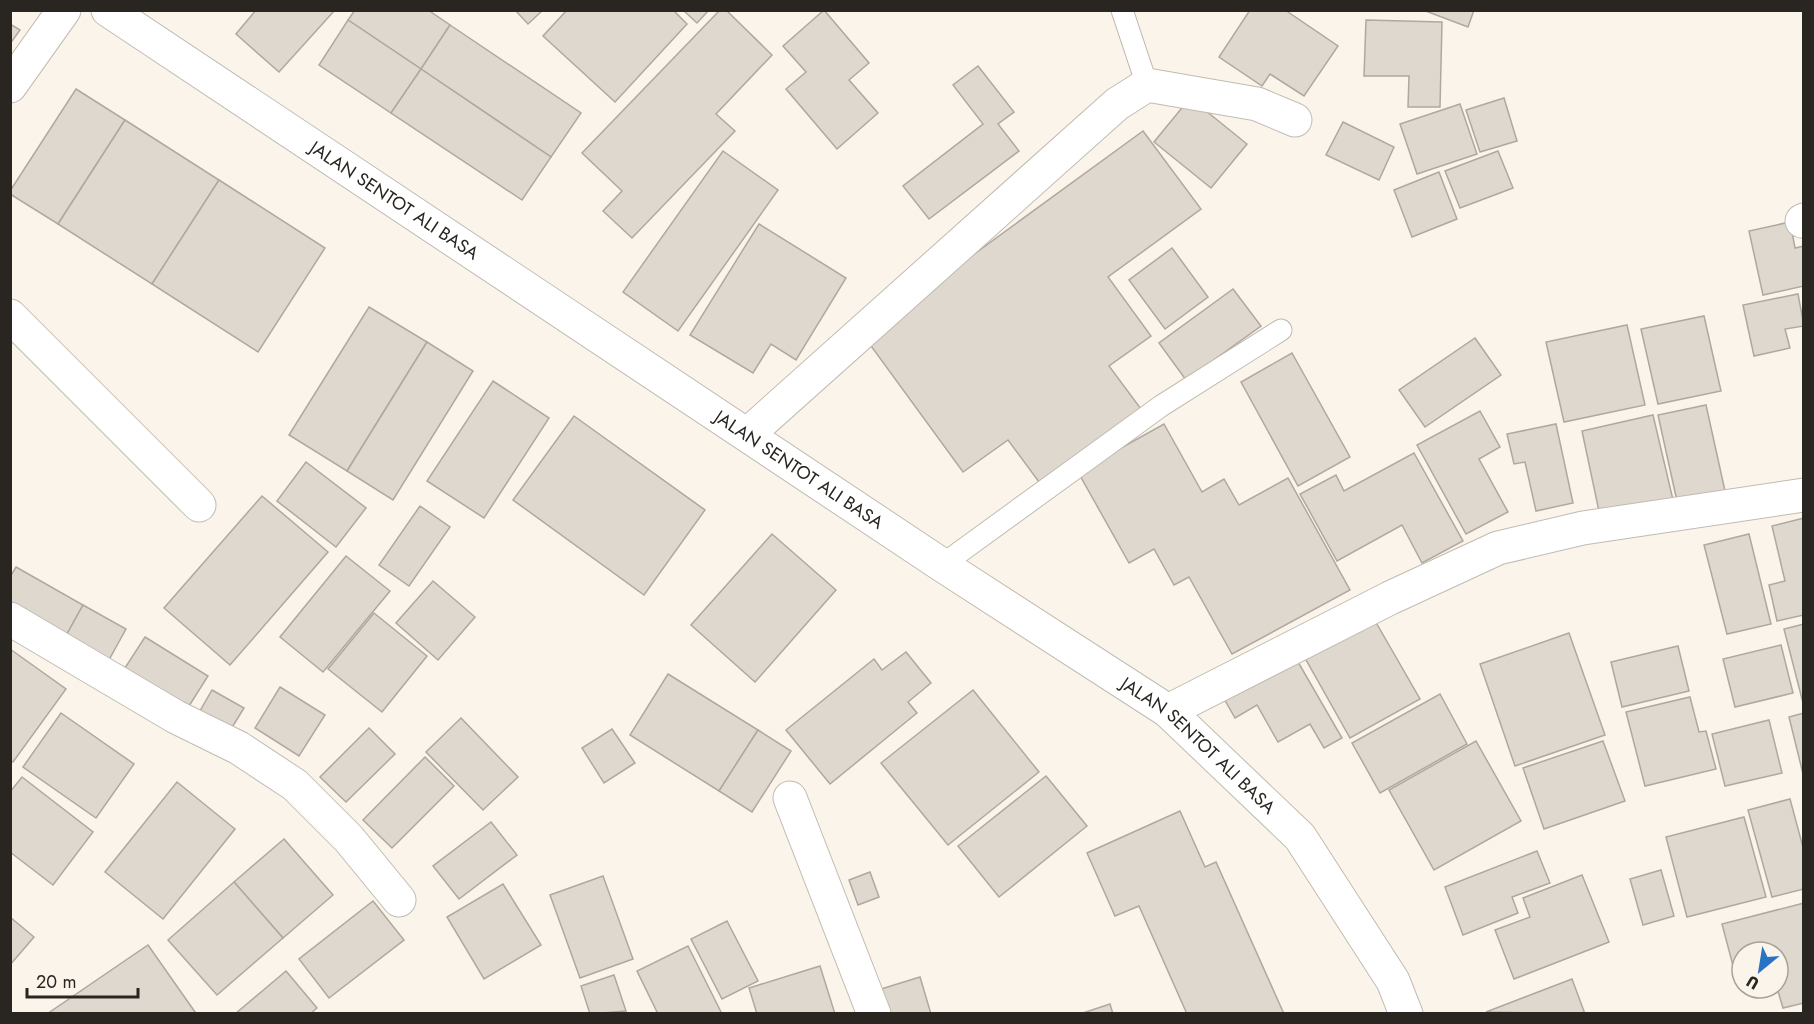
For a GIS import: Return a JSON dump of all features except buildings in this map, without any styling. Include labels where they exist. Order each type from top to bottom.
[{"type":"street","points":[[10,86],[64,10]]},
{"type":"street","name":"JALAN SENTOT ALI BASA","points":[[108,10],[942,565],[1168,711],[1300,837],[1393,981],[1406,1014]]},
{"type":"street","points":[[748,434],[1117,104],[1147,85],[1257,104],[1295,120]]},
{"type":"street","points":[[10,316],[199,505]]},
{"type":"street","points":[[1168,711],[1390,598],[1498,548],[1582,528],[1803,495]]},
{"type":"street","points":[[10,619],[176,717],[239,748],[295,785],[349,839],[399,900]]},
{"type":"street","points":[[790,798],[874,1014]]},
{"type":"lane","points":[[1122,10],[1147,85]]},
{"type":"lane","points":[[942,565],[1161,405],[1281,330]]}]
